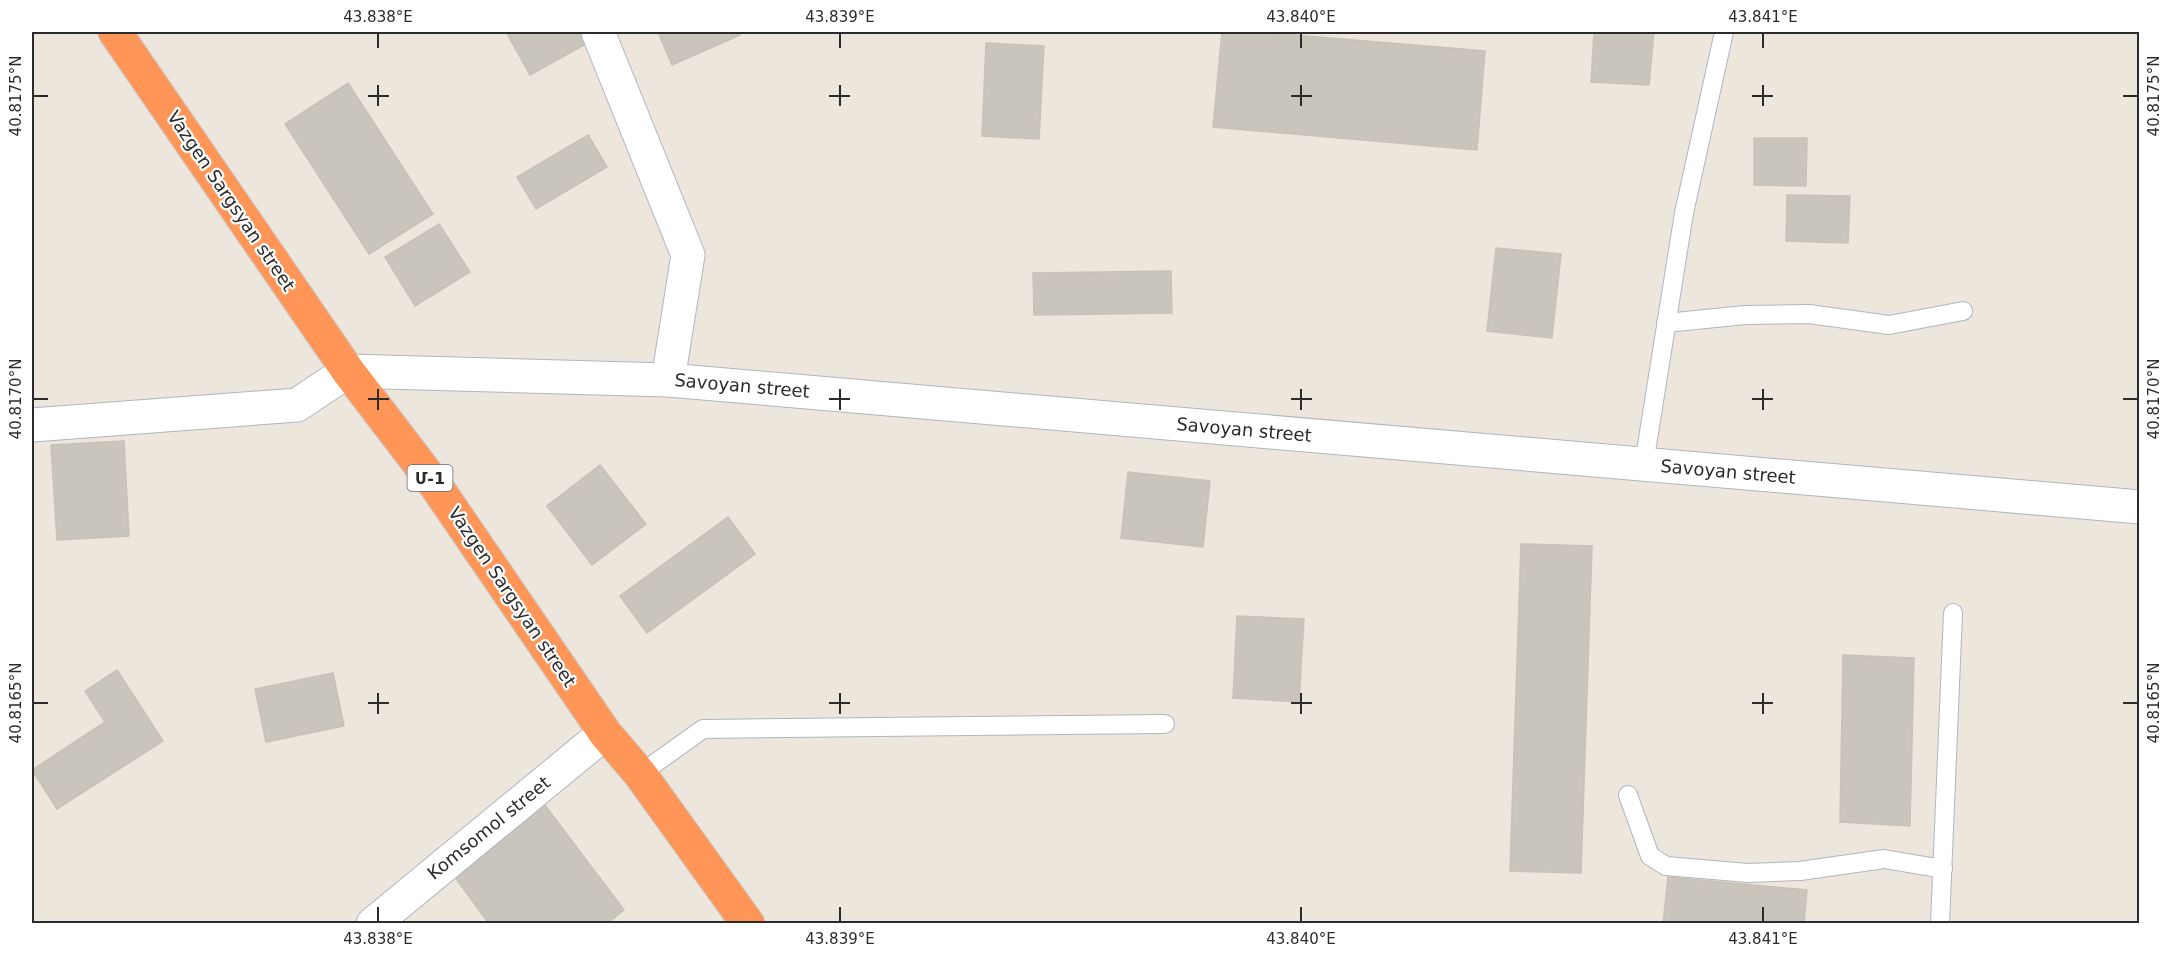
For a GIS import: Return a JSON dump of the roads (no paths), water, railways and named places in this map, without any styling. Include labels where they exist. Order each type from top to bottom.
[{"type":"highway","name":"Vazgen Sargsyan street","points":[[115,32],[348,371],[436,486],[605,734],[640,774],[748,924]]},
{"type":"street","points":[[598,32],[688,255],[668,380]]},
{"type":"street","name":"Savoyan street","points":[[348,371],[668,380],[2139,507]]},
{"type":"street","points":[[32,425],[297,405],[348,371]]},
{"type":"street","name":"Komsomol street","points":[[373,924],[605,734]]},
{"type":"lane","points":[[1644,464],[1684,213],[1724,32]]},
{"type":"lane","points":[[1666,323],[1745,315],[1809,314],[1889,325],[1963,311]]},
{"type":"lane","points":[[1940,924],[1953,613]]},
{"type":"lane","points":[[640,774],[703,729],[1166,724]]},
{"type":"lane","points":[[1628,795],[1650,856],[1666,866],[1748,873],[1800,871],[1884,859],[1943,869]]}]
